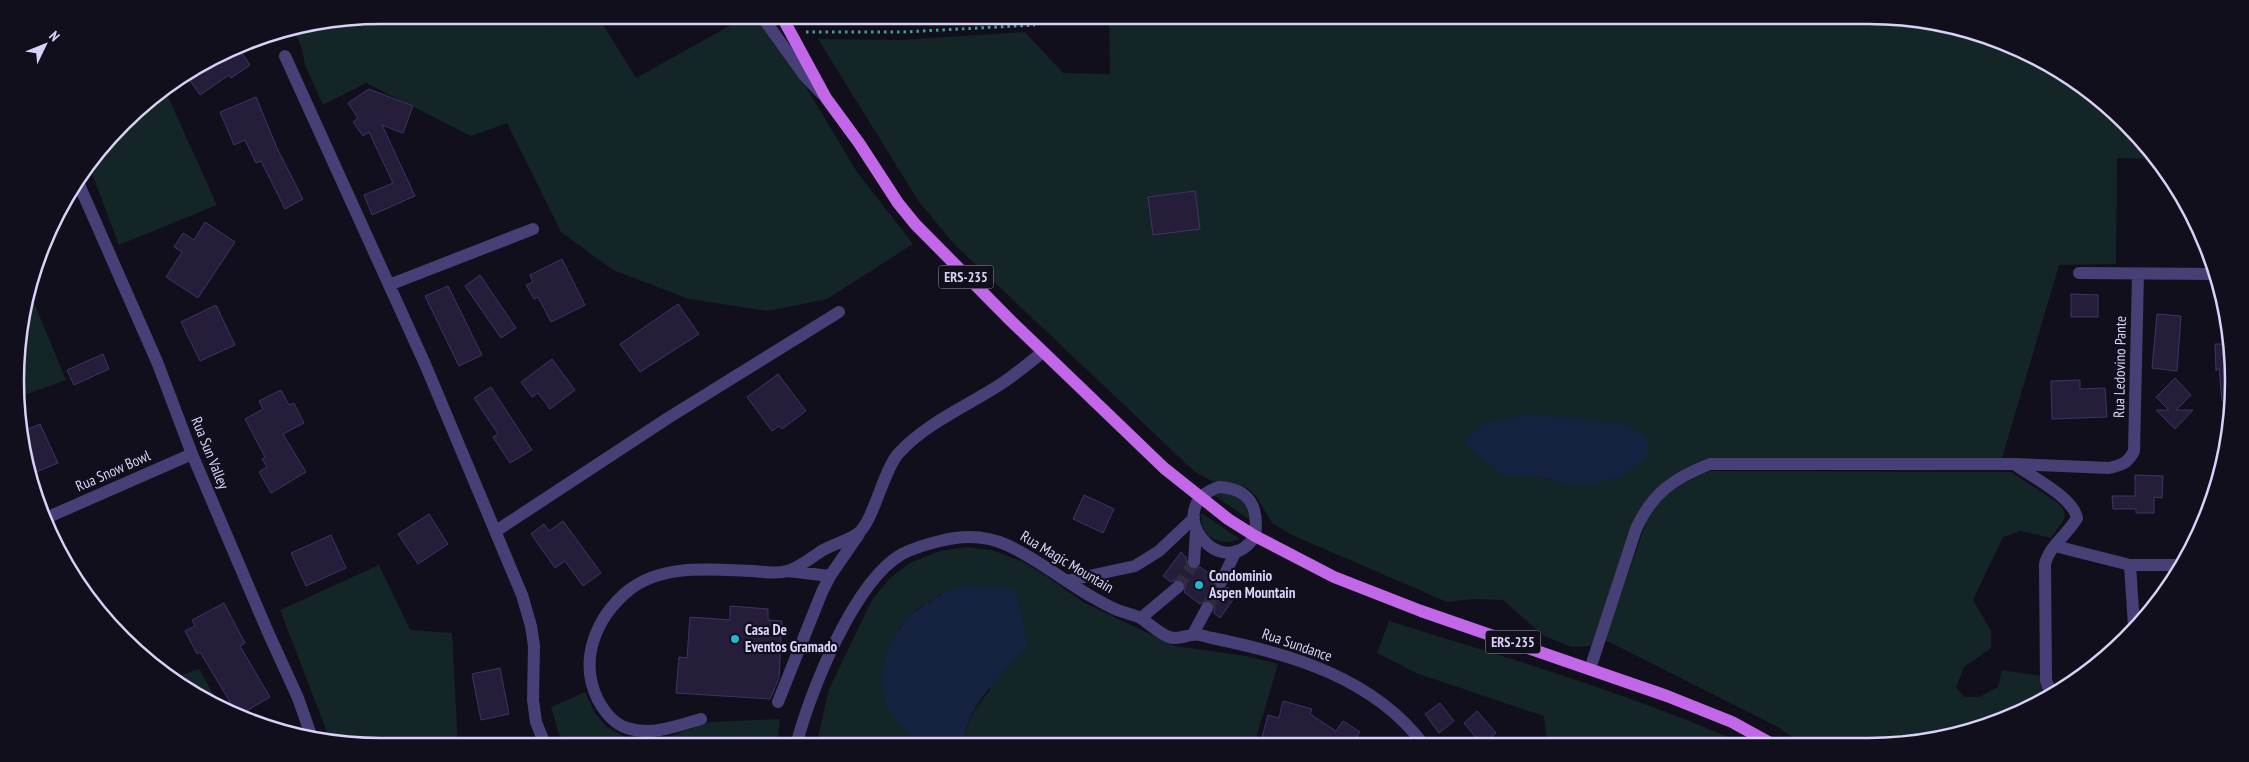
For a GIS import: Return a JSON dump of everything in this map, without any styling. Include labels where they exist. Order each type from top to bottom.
[{"type":"main road","name":"ERS-235","points":[[786,24],[826,98],[859,143],[898,203],[915,224],[1043,352],[1164,468],[1200,499],[1255,536],[1343,580],[1421,611],[1590,669],[1732,722],[1761,738]]},
{"type":"street","points":[[767,24],[804,76],[826,98]]},
{"type":"street","points":[[285,56],[389,285],[496,531],[531,626],[534,646],[533,700],[536,722],[542,738]]},
{"type":"street","name":"Rua Sun Valley","points":[[81,188],[158,364],[192,454],[298,698],[309,731]]},
{"type":"street","points":[[389,285],[532,229]]},
{"type":"street","points":[[2079,273],[2208,274]]},
{"type":"street","name":"Rua Ledovino Pante","points":[[2014,464],[2109,468],[2122,465],[2130,460],[2134,451],[2138,274]]},
{"type":"street","points":[[496,531],[668,418],[839,312]]},
{"type":"street","points":[[778,702],[812,613],[830,576],[867,521],[896,456],[912,440],[1001,384],[1043,352]]},
{"type":"street","name":"Rua Snow Bowl","points":[[50,516],[192,454]]},
{"type":"street","points":[[1590,669],[1636,529],[1645,509],[1674,481],[1691,471],[1710,464],[2014,464],[2067,499],[2076,509],[2077,518],[2072,528],[2047,554],[2045,564],[2046,680],[2049,689]]},
{"type":"street","points":[[1194,562],[1196,532],[1194,518],[1196,506],[1207,491],[1218,487],[1231,488],[1242,492],[1251,501],[1256,512],[1255,536],[1245,548],[1236,551],[1218,551],[1205,544],[1196,532]]},
{"type":"street","points":[[1066,581],[1136,566],[1159,551],[1194,518]]},
{"type":"street","points":[[788,571],[834,544],[859,534]]},
{"type":"street","name":"Rua Magic Mountain","points":[[798,738],[817,684],[852,609],[866,588],[880,572],[901,555],[925,545],[960,536],[986,538],[1006,544],[1113,608],[1141,618]]},
{"type":"street","points":[[2055,546],[2130,565],[2174,565]]},
{"type":"street","points":[[1221,582],[1236,551]]},
{"type":"street","points":[[2130,565],[2134,621]]},
{"type":"street","points":[[701,719],[651,731],[626,728],[610,717],[601,705],[591,687],[589,670],[594,633],[602,619],[618,600],[648,578],[671,572],[709,570],[788,571],[830,576]]},
{"type":"street","points":[[1141,618],[1178,587]]},
{"type":"street","points":[[1193,634],[1207,608]]},
{"type":"street","name":"Rua Sundance","points":[[1141,618],[1153,628],[1170,637],[1182,639],[1193,634],[1251,646],[1287,656],[1345,680],[1391,708],[1419,738]]},
{"type":"path","points":[[791,32],[903,32],[1035,25]]},
{"type":"shaded area","points":[[381,24],[546,24],[549,26],[552,24],[603,24],[636,78],[733,24],[768,24],[857,172],[913,244],[827,299],[768,311],[689,299],[613,270],[561,232],[507,123],[471,136],[366,83],[323,105],[305,65],[302,49],[296,35],[334,27]]},
{"type":"shaded area","points":[[1109,24],[1891,25],[1915,27],[1960,36],[2005,51],[2026,61],[2066,84],[2104,112],[2137,145],[2147,159],[2117,158],[2116,264],[2059,265],[2002,458],[1710,460],[1657,490],[1641,507],[1591,646],[1572,647],[1544,636],[1503,600],[1473,599],[1447,602],[1292,535],[1272,523],[1256,496],[1247,488],[1230,483],[1212,481],[1195,472],[955,245],[919,202],[818,39],[900,40],[1025,32],[1063,73],[1110,74]],"holes":[[[1485,423],[1563,483],[1536,476],[1504,476]]]},
{"type":"shaded area","points":[[167,95],[217,205],[119,245],[92,173],[112,145],[128,128],[145,112]]},
{"type":"shaded area","points":[[33,301],[66,380],[25,395],[27,334]]},
{"type":"shaded area","points":[[1711,471],[2011,472],[2058,503],[2064,510],[2065,518],[2051,538],[2021,531],[2003,537],[1973,600],[1991,631],[1991,648],[1964,667],[1956,687],[1964,697],[1979,697],[1998,687],[2002,670],[2041,676],[2043,692],[2005,711],[1960,726],[1938,731],[1891,737],[1793,738],[1778,727],[1605,640],[1650,511],[1677,484],[1693,476]]},
{"type":"shaded area","points":[[1223,493],[1235,496],[1243,501],[1248,509],[1251,521],[1214,495]]},
{"type":"shaded area","points":[[1201,513],[1240,539],[1225,542],[1212,538],[1204,529]]},
{"type":"shaded area","points":[[967,547],[992,550],[1021,561],[1042,573],[1083,602],[1175,646],[1246,656],[1278,664],[1256,738],[965,738],[972,716],[990,690],[941,594],[917,609],[898,629],[916,738],[818,738],[829,689],[872,600],[890,578],[910,563],[940,551]]},
{"type":"shaded area","points":[[379,565],[410,630],[452,633],[458,738],[381,738],[327,734],[280,610]]},
{"type":"shaded area","points":[[1389,621],[1613,692],[1730,738],[1546,738],[1544,716],[1416,673],[1377,653]]},
{"type":"shaded area","points":[[199,669],[215,697],[202,690],[180,676]]},
{"type":"shaded area","points":[[585,692],[595,713],[606,726],[623,736],[636,738],[562,738],[559,734],[551,707]]},
{"type":"shaded area","points":[[780,719],[778,738],[660,738],[710,722]]},
{"type":"water","points":[[1532,414],[1628,425],[1646,438],[1650,454],[1624,475],[1612,479],[1592,484],[1563,483],[1536,476],[1504,476],[1463,443],[1485,423]]},
{"type":"water","points":[[965,585],[1015,588],[1028,646],[997,679],[978,704],[970,718],[966,738],[914,738],[893,717],[884,697],[883,671],[887,654],[893,639],[911,616],[922,606],[949,591]]},
{"type":"building","points":[[241,52],[250,65],[231,78],[229,75],[200,95],[190,80]]},
{"type":"building","points":[[369,89],[413,106],[403,133],[382,125],[415,196],[372,215],[364,195],[393,183],[369,132],[363,136],[353,122],[358,118],[348,103]]},
{"type":"building","points":[[256,97],[277,148],[303,199],[285,209],[261,161],[256,163],[245,140],[234,145],[220,112]]},
{"type":"building","points":[[1195,191],[1200,229],[1153,235],[1148,197]]},
{"type":"building","points":[[205,222],[235,242],[198,298],[166,277],[182,252],[174,247],[183,233],[194,240]]},
{"type":"building","points":[[562,259],[585,305],[551,322],[538,297],[534,299],[526,285],[533,282],[530,275]]},
{"type":"building","points":[[480,275],[516,328],[501,338],[465,286]]},
{"type":"building","points":[[448,286],[482,355],[459,366],[425,296]]},
{"type":"building","points":[[2071,294],[2098,295],[2098,317],[2071,317]]},
{"type":"building","points":[[678,304],[699,334],[640,372],[620,344]]},
{"type":"building","points":[[216,305],[235,345],[200,361],[181,322]]},
{"type":"building","points":[[2157,314],[2181,316],[2177,371],[2152,368]]},
{"type":"building","points":[[2215,344],[2223,344],[2224,401],[2222,401],[2219,368],[2216,371]]},
{"type":"building","points":[[103,354],[109,369],[74,385],[67,370]]},
{"type":"building","points":[[552,359],[575,390],[550,409],[538,393],[532,397],[521,382]]},
{"type":"building","points":[[778,374],[806,411],[782,429],[779,426],[772,431],[747,397]]},
{"type":"building","points":[[2175,378],[2191,395],[2176,410],[2193,410],[2175,429],[2156,410],[2169,410],[2156,397]]},
{"type":"building","points":[[2080,380],[2080,389],[2105,388],[2107,417],[2052,419],[2051,381]]},
{"type":"building","points":[[491,387],[532,450],[510,463],[493,437],[498,434],[474,398]]},
{"type":"building","points":[[281,390],[289,405],[294,403],[304,423],[283,434],[306,472],[271,493],[259,472],[267,467],[262,459],[265,457],[245,419],[263,409],[259,401]]},
{"type":"building","points":[[40,424],[58,463],[36,472],[27,430]]},
{"type":"building","points":[[2135,475],[2163,476],[2162,498],[2154,497],[2154,513],[2136,513],[2136,509],[2113,509],[2112,496],[2135,496]]},
{"type":"building","points":[[1084,495],[1114,509],[1103,533],[1073,519]]},
{"type":"building","points":[[429,514],[448,544],[418,564],[398,534]]},
{"type":"building","points":[[563,521],[601,573],[583,586],[565,561],[555,568],[531,534],[544,524],[549,531]]},
{"type":"building","points":[[331,535],[346,568],[306,586],[291,553]]},
{"type":"building","name":"Condominio Aspen Mountain","points":[[1181,552],[1186,557],[1189,568],[1194,570],[1200,567],[1214,577],[1213,583],[1217,589],[1222,590],[1227,587],[1237,594],[1220,618],[1214,613],[1215,607],[1211,601],[1206,600],[1200,604],[1184,592],[1186,586],[1184,581],[1177,579],[1171,582],[1163,576]]},
{"type":"building","points":[[224,603],[245,643],[240,646],[270,697],[245,711],[232,705],[200,652],[197,654],[185,631],[195,626],[192,620]]},
{"type":"building","name":"Casa De Eventos Gramado","points":[[730,606],[768,609],[768,620],[782,621],[779,678],[770,699],[676,693],[679,657],[687,658],[690,617],[730,620]]},
{"type":"building","points":[[500,668],[509,714],[481,720],[472,674]]},
{"type":"building","points":[[1283,701],[1312,709],[1310,714],[1336,731],[1343,721],[1360,732],[1356,738],[1262,738],[1268,715],[1279,718]]},
{"type":"building","points":[[1440,703],[1454,721],[1439,733],[1425,714]]},
{"type":"building","points":[[1477,711],[1496,733],[1490,738],[1476,738],[1464,723]]},
{"type":"tunnel","points":[[1178,587],[1194,562]]},
{"type":"tunnel","points":[[1207,608],[1221,582]]},
{"type":"place","name":"Condominio Aspen Mountain","points":[[1199,585]]},
{"type":"place","name":"Casa De Eventos Gramado","points":[[735,639]]}]
